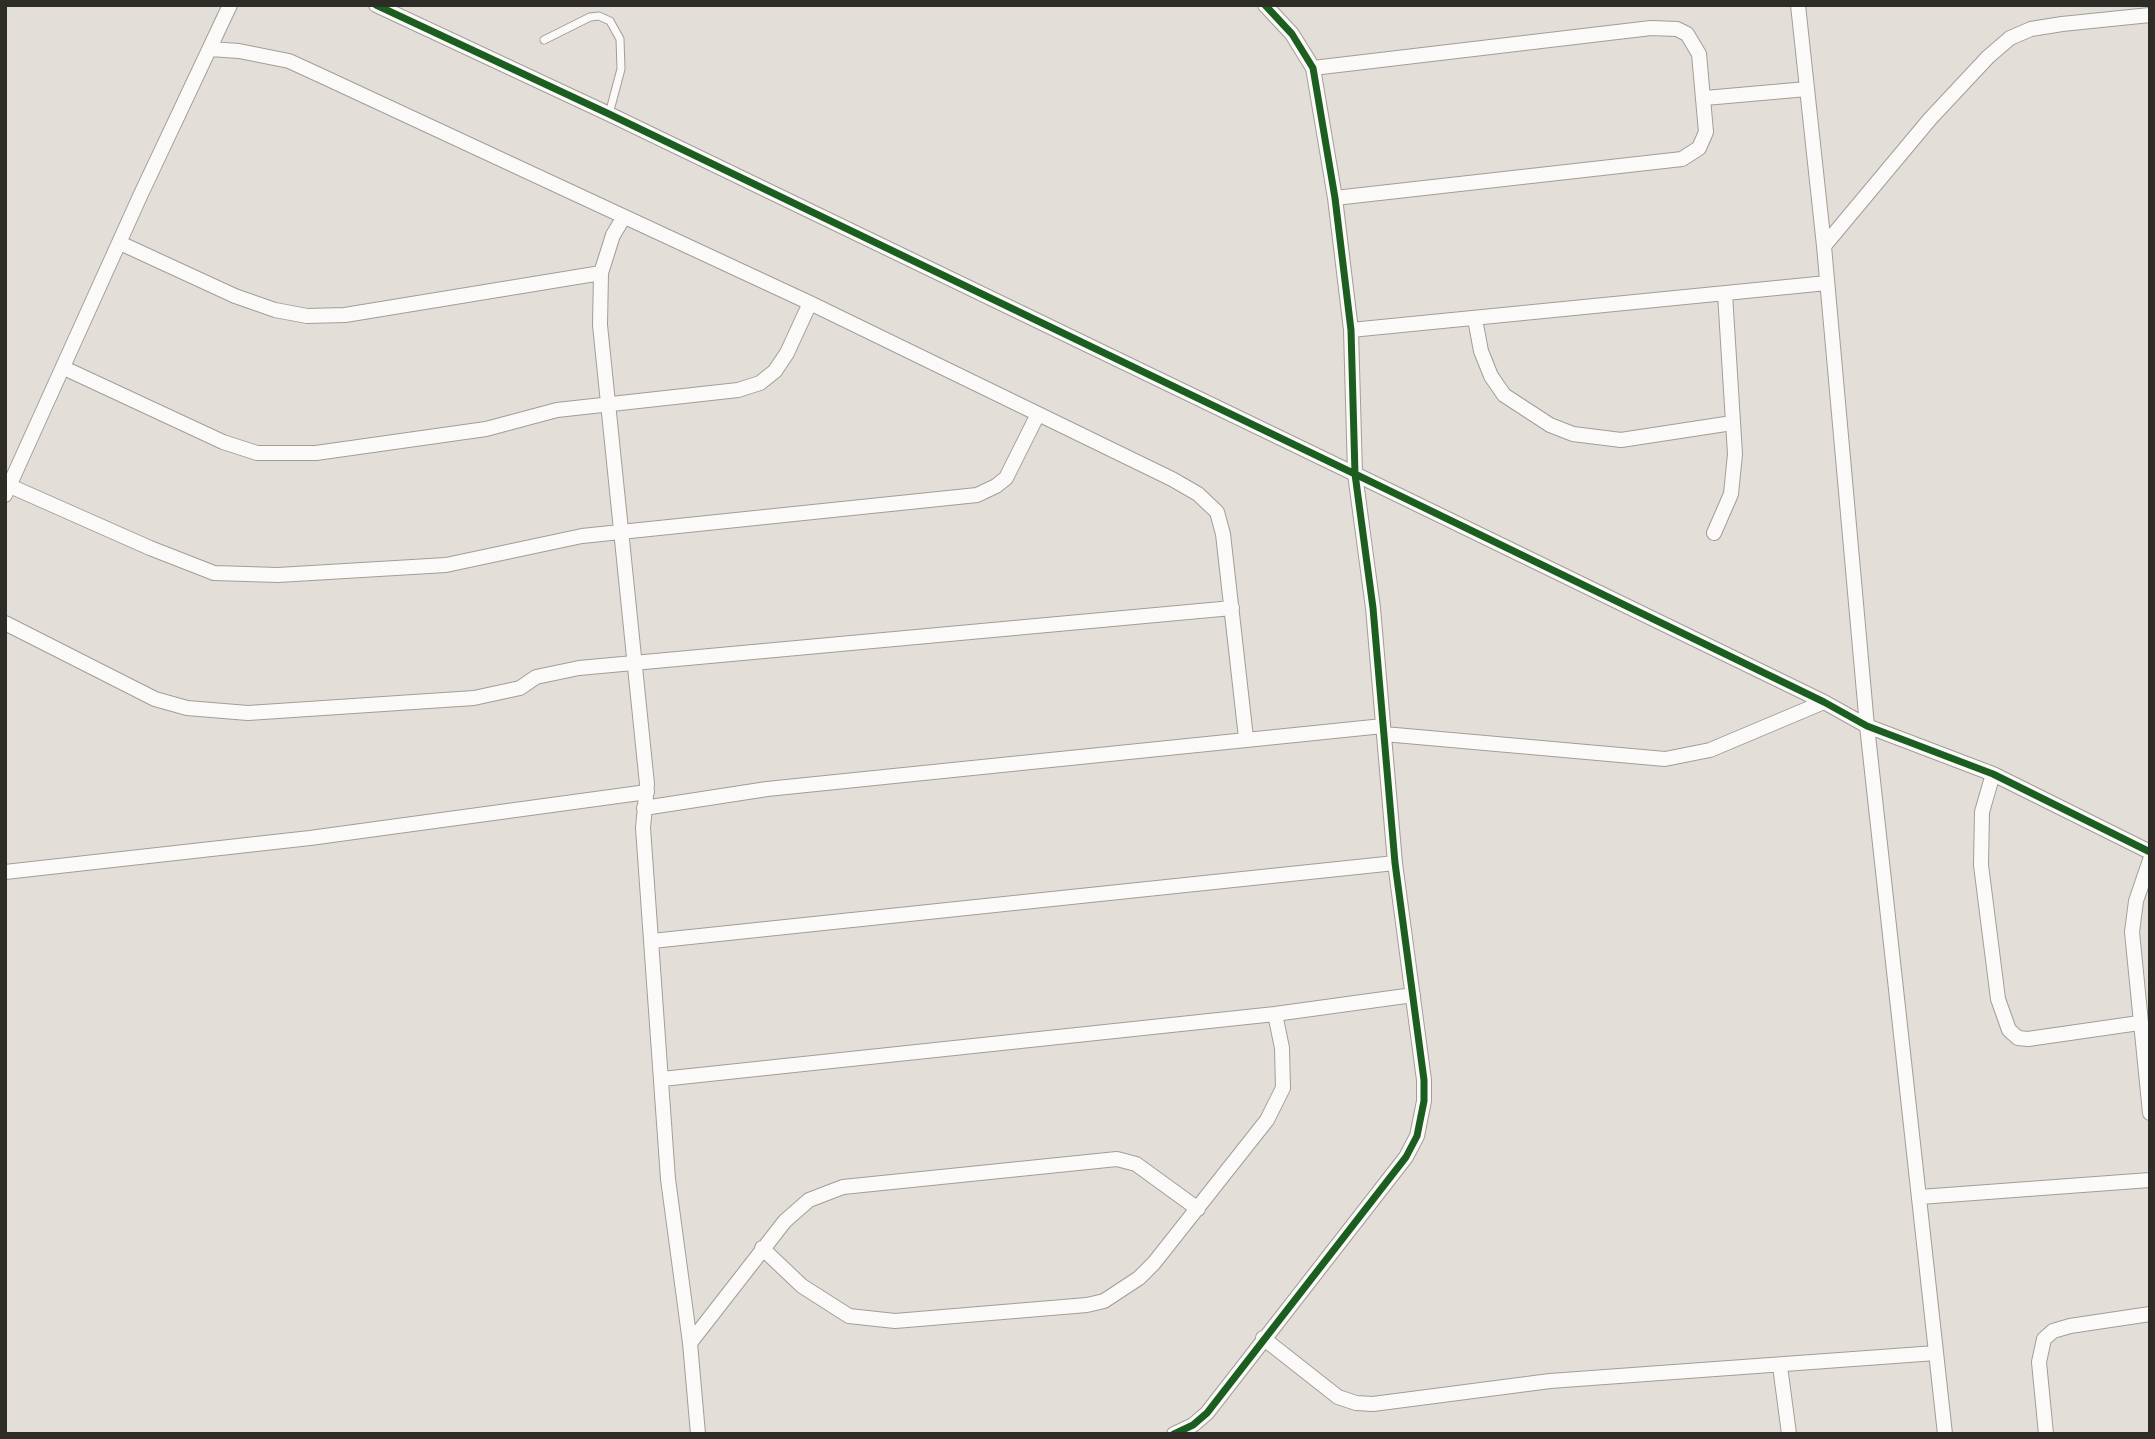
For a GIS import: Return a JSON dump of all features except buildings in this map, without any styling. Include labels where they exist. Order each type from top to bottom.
[{"type":"street","points":[[230,5],[7,490],[214,573],[236,576],[446,565],[571,538],[977,495],[1006,478],[1038,414]]},
{"type":"street","points":[[376,5],[609,114],[1356,474],[1824,702],[1867,726],[1993,774],[2150,852]]},
{"type":"street","points":[[1174,1434],[1194,1429],[1406,1157],[1417,1136],[1424,1101],[1424,1080],[1395,863],[1373,608],[1356,474],[1351,330],[1335,198],[1312,68],[1292,34],[1265,5]]},
{"type":"street","points":[[1798,5],[1824,246],[1867,726],[1945,1434]]},
{"type":"street","points":[[1824,246],[1930,119],[1988,57],[2010,38],[2031,29],[2150,15]]},
{"type":"street","points":[[1312,68],[1669,29],[1687,34],[1699,54],[1705,98],[1704,141],[1699,148],[1682,159],[1335,198]]},
{"type":"street","points":[[210,49],[239,51],[289,61],[810,303],[1172,478],[1209,502],[1217,512],[1223,534],[1246,738]]},
{"type":"street","points":[[1705,98],[1807,89]]},
{"type":"street","points":[[624,217],[613,235],[601,273],[600,325],[610,403],[647,792],[643,828],[668,1179],[690,1343],[698,1434]]},
{"type":"street","points":[[120,243],[235,296],[275,310],[307,316],[345,315],[601,273]]},
{"type":"street","points":[[1351,330],[1826,284]]},
{"type":"street","points":[[1714,533],[1731,494],[1735,454],[1725,294]]},
{"type":"street","points":[[64,368],[223,442],[257,453],[316,453],[486,429],[557,410],[710,395],[760,383],[775,371],[787,353],[810,303]]},
{"type":"street","points":[[1475,319],[1481,351],[1491,376],[1504,395],[1550,425],[1573,434],[1621,440],[1732,423]]},
{"type":"street","points":[[5,623],[156,699],[214,712],[248,713],[474,698],[520,688],[536,677],[555,671],[634,666],[1232,608]]},
{"type":"street","points":[[644,808],[709,796],[1246,738],[1383,730],[1665,759],[1710,750],[1824,702]]},
{"type":"street","points":[[1993,774],[1982,812],[1981,854],[1996,986],[2009,1030],[2018,1038],[2028,1039],[2139,1023]]},
{"type":"street","points":[[5,872],[310,838],[647,792]]},
{"type":"street","points":[[2150,860],[2136,901],[2132,932],[2150,1113]]},
{"type":"street","points":[[652,942],[1395,863]]},
{"type":"street","points":[[662,1079],[1275,1014],[1413,995]]},
{"type":"street","points":[[762,1248],[802,1286],[849,1316],[895,1321],[1087,1306],[1104,1301],[1139,1278],[1198,1209],[1267,1120],[1283,1088],[1282,1048],[1275,1014]]},
{"type":"street","points":[[690,1343],[785,1221],[809,1200],[842,1188],[1104,1159],[1136,1164],[1198,1209]]},
{"type":"street","points":[[1920,1197],[2150,1180]]},
{"type":"street","points":[[2046,1434],[2039,1362],[2044,1339],[2053,1331],[2070,1325],[2150,1314]]},
{"type":"street","points":[[1264,1338],[1338,1397],[1356,1403],[1373,1404],[1550,1381],[1936,1353]]},
{"type":"street","points":[[1780,1366],[1789,1434]]},
{"type":"lane","points":[[544,40],[590,16],[599,16],[610,21],[620,39],[621,69],[609,114]]},
{"type":"cycle path","points":[[376,5],[609,114],[1355,474],[1824,702],[1867,726],[1993,774],[2150,852]]},
{"type":"cycle path","points":[[1174,1434],[1193,1425],[1207,1413],[1406,1157],[1417,1136],[1424,1101],[1424,1080],[1395,863],[1373,608],[1355,474],[1351,330],[1335,198],[1313,68],[1292,34],[1265,5]]}]
